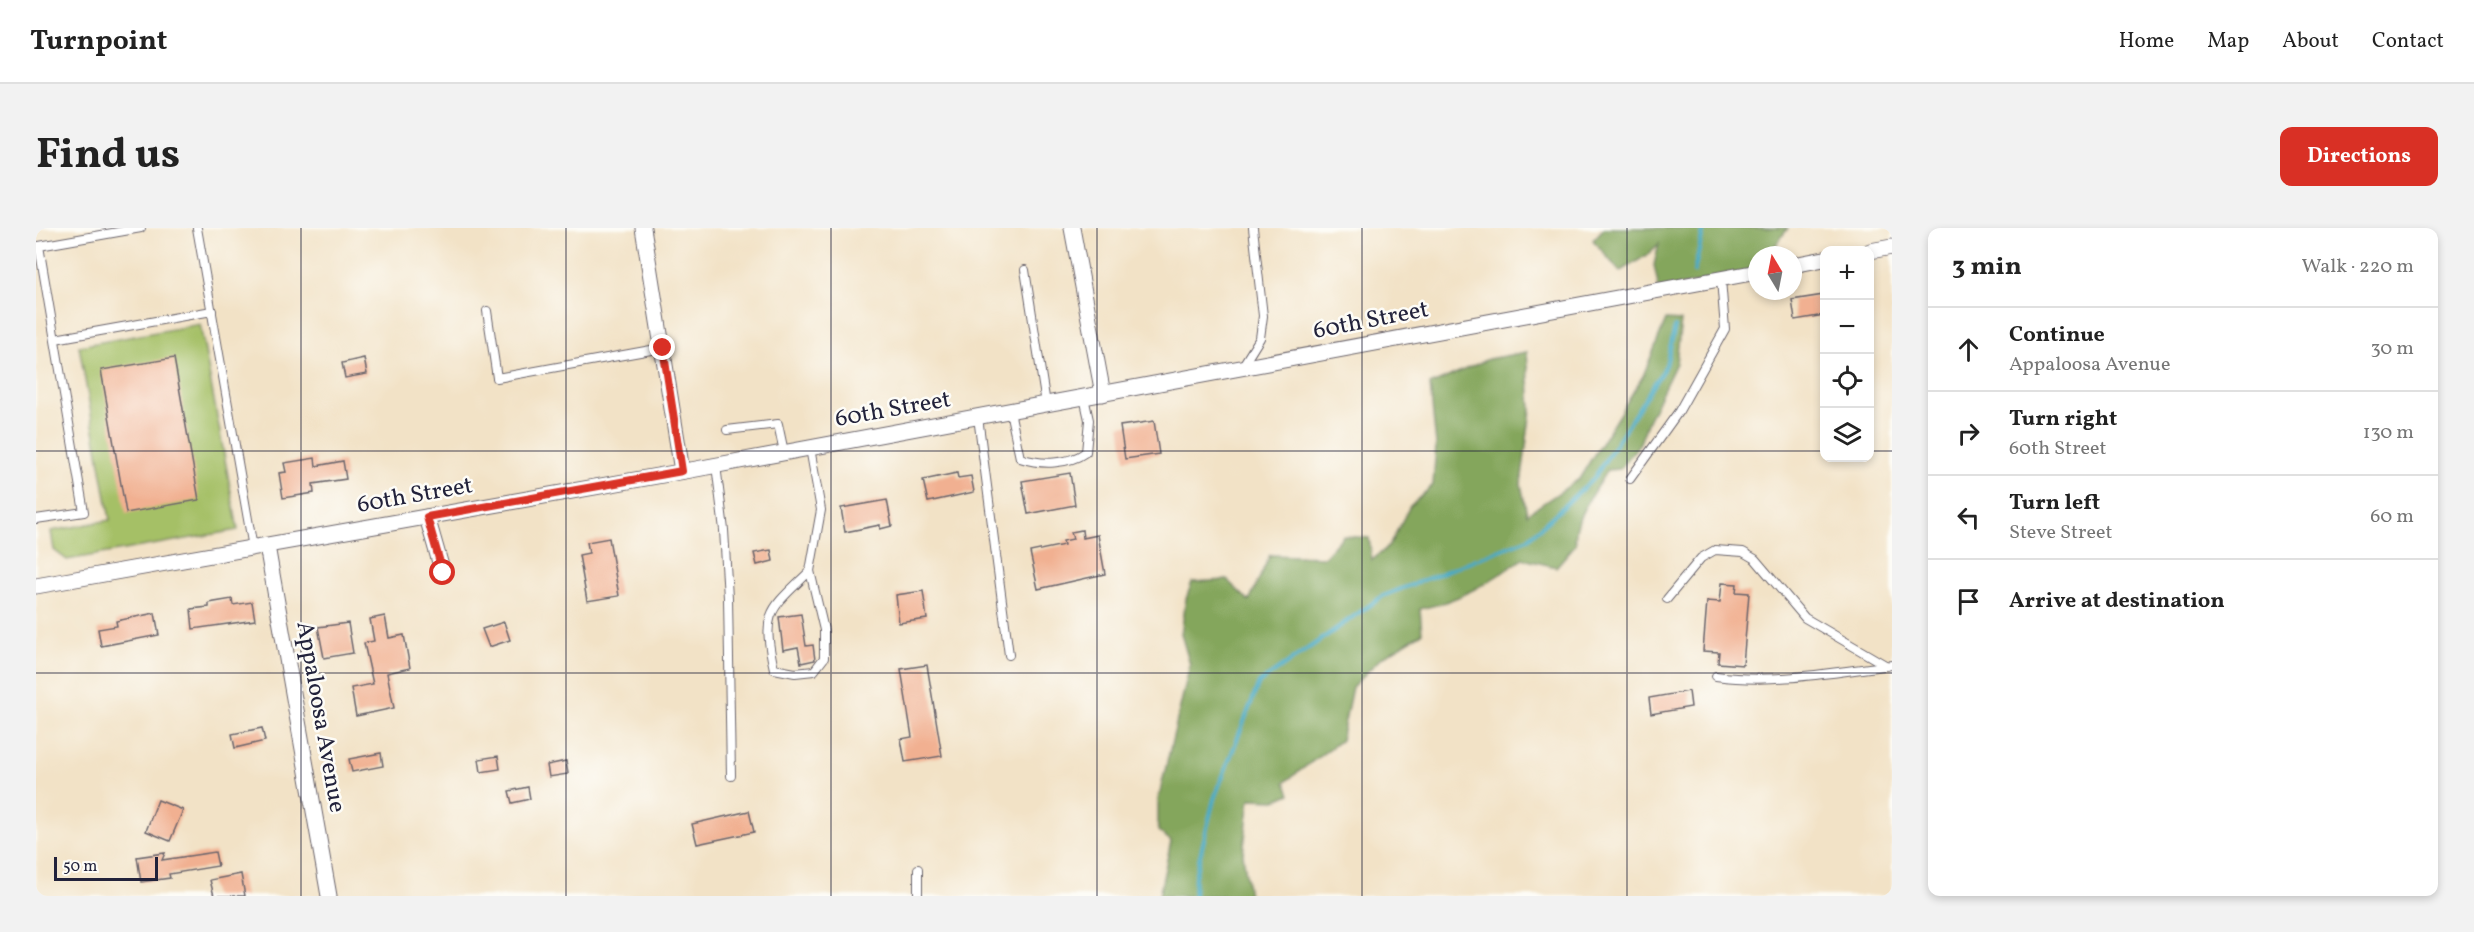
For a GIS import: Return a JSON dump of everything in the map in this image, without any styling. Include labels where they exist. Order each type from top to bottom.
[{"type":"street","points":[[643,228],[682,471]]},
{"type":"street","points":[[1072,228],[1103,394]]},
{"type":"street","points":[[1874,250],[1892,247]]},
{"type":"street","points":[[1802,263],[1820,260]]},
{"type":"street","name":"60th Street","points":[[37,582],[260,547],[716,465],[1748,274]]},
{"type":"street","points":[[427,517],[443,573]]},
{"type":"street","name":"Appaloosa Avenue","points":[[260,547],[330,896]]},
{"type":"lane","points":[[36,519],[84,512],[37,246],[141,228]]},
{"type":"lane","points":[[197,228],[260,547]]},
{"type":"lane","points":[[1242,368],[1260,338],[1263,316],[1254,228]]},
{"type":"lane","points":[[1025,270],[1046,404]]},
{"type":"lane","points":[[1630,479],[1679,411],[1725,329],[1721,279]]},
{"type":"lane","points":[[55,339],[212,311]]},
{"type":"lane","points":[[488,311],[497,378],[663,348]]},
{"type":"lane","points":[[1010,411],[1020,458],[1037,464],[1077,459],[1086,452],[1089,420],[1084,397]]},
{"type":"lane","points":[[978,417],[1009,655]]},
{"type":"lane","points":[[727,430],[778,423],[784,452]]},
{"type":"lane","points":[[810,448],[821,510],[810,571],[824,630],[824,658],[814,671],[795,674],[774,669],[768,630],[772,609],[810,571]]},
{"type":"lane","points":[[716,465],[724,530],[728,598],[731,776]]},
{"type":"lane","points":[[1667,599],[1701,558],[1715,550],[1743,552],[1755,559],[1778,589],[1805,618],[1889,665]]},
{"type":"lane","points":[[1716,676],[1738,679],[1800,677],[1889,665]]},
{"type":"lane","points":[[918,869],[918,896]]},
{"type":"green space","points":[[1604,228],[1788,228],[1775,246],[1748,246],[1748,273],[1659,290],[1654,265],[1659,244],[1647,255],[1620,272],[1593,240]]},
{"type":"green space","points":[[1666,320],[1681,321],[1676,363],[1640,443],[1620,469],[1607,470],[1581,515],[1577,525],[1576,544],[1556,567],[1523,559],[1461,596],[1420,609],[1422,633],[1381,658],[1352,687],[1341,740],[1285,782],[1290,794],[1276,800],[1250,799],[1243,854],[1249,896],[1159,896],[1171,841],[1158,831],[1158,800],[1190,665],[1181,634],[1186,599],[1192,582],[1227,580],[1249,601],[1270,555],[1324,557],[1343,536],[1369,538],[1372,560],[1389,546],[1410,506],[1433,485],[1436,445],[1430,385],[1488,359],[1527,352],[1531,409],[1521,484],[1527,514],[1579,479],[1643,376]]},
{"type":"green space","points":[[200,324],[238,530],[67,560],[54,550],[51,531],[110,520],[79,346]]},
{"type":"building","points":[[1820,296],[1820,316],[1795,320],[1792,300]]},
{"type":"building","points":[[174,358],[199,500],[126,513],[101,370]]},
{"type":"building","points":[[364,358],[367,374],[345,378],[342,363]]},
{"type":"building","points":[[1154,421],[1159,454],[1125,459],[1120,426]]},
{"type":"building","points":[[315,458],[316,466],[343,461],[346,479],[313,484],[314,493],[283,498],[279,473],[286,472],[284,463]]},
{"type":"building","points":[[957,473],[958,478],[971,476],[974,492],[928,502],[923,480]]},
{"type":"building","points":[[1070,473],[1075,505],[1028,514],[1022,481]]},
{"type":"building","points":[[887,500],[892,526],[880,529],[880,525],[845,532],[841,508]]},
{"type":"building","points":[[1082,530],[1083,538],[1098,535],[1105,574],[1038,589],[1030,552],[1064,545],[1063,541],[1073,539],[1071,532]]},
{"type":"building","points":[[609,538],[619,596],[587,601],[579,555],[589,553],[587,542]]},
{"type":"building","points":[[771,550],[773,561],[757,565],[754,553]]},
{"type":"building","points":[[1722,583],[1737,584],[1736,592],[1749,593],[1743,665],[1718,663],[1719,652],[1703,651],[1707,601],[1720,602]]},
{"type":"building","points":[[923,591],[927,619],[899,623],[896,595]]},
{"type":"building","points":[[232,599],[233,605],[252,602],[255,620],[193,629],[191,609],[209,607],[209,603]]},
{"type":"building","points":[[155,613],[159,635],[101,646],[98,629],[117,626],[116,621]]},
{"type":"building","points":[[801,614],[806,646],[813,645],[815,660],[801,663],[798,647],[783,650],[779,617]]},
{"type":"building","points":[[385,616],[389,638],[404,635],[410,668],[387,673],[394,708],[356,716],[351,688],[373,684],[364,643],[374,641],[370,619]]},
{"type":"building","points":[[504,622],[510,640],[489,647],[482,629]]},
{"type":"building","points":[[348,623],[353,653],[324,658],[318,627]]},
{"type":"building","points":[[927,665],[942,756],[905,762],[901,739],[912,737],[901,669]]},
{"type":"building","points":[[1689,691],[1691,707],[1651,714],[1649,698]]},
{"type":"building","points":[[262,728],[265,741],[235,748],[232,734]]},
{"type":"building","points":[[381,753],[383,766],[352,772],[349,759]]},
{"type":"building","points":[[498,756],[500,769],[481,772],[479,759]]},
{"type":"building","points":[[566,761],[568,774],[549,777],[547,765]]},
{"type":"building","points":[[528,787],[530,799],[512,803],[509,791]]},
{"type":"building","points":[[158,800],[183,810],[170,841],[146,831]]},
{"type":"building","points":[[749,811],[754,832],[697,844],[692,824]]},
{"type":"building","points":[[215,852],[218,866],[169,874],[170,878],[141,882],[137,857],[165,853],[162,860]]},
{"type":"building","points":[[241,874],[245,896],[214,896],[210,880]]},
{"type":"waterway","points":[[1694,272],[1704,228]]},
{"type":"waterway","points":[[1194,896],[1195,876],[1214,799],[1259,683],[1383,596],[1528,539],[1594,478],[1666,365],[1675,327]]},
{"type":"route","points":[[443,573],[427,517],[682,471],[663,348]]}]
